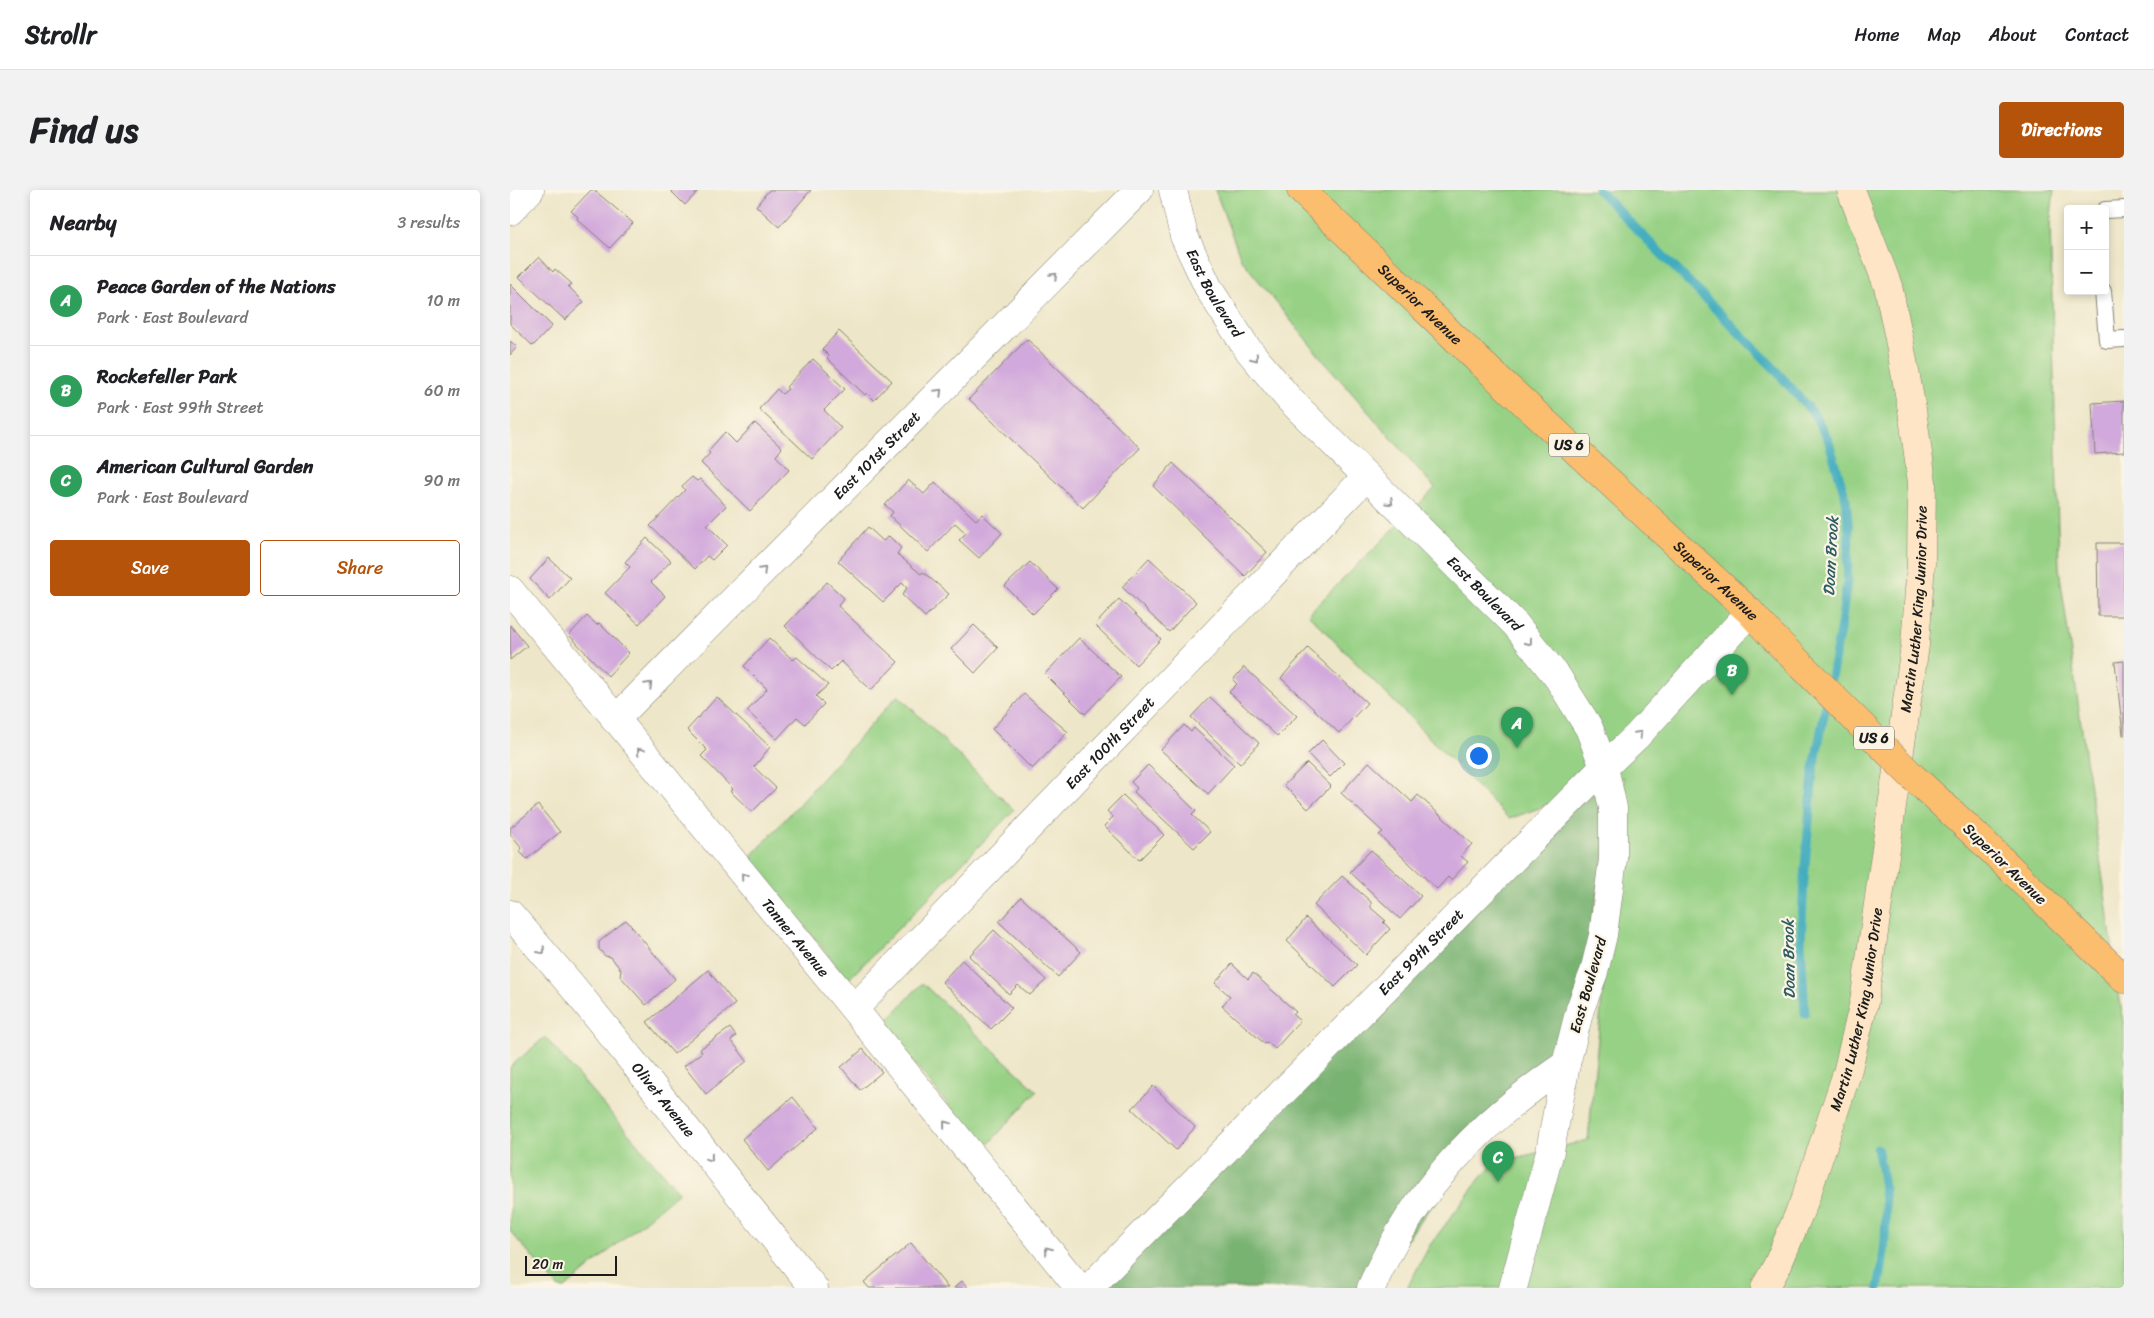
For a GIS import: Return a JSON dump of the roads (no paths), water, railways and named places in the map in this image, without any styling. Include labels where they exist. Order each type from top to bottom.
[{"type":"main road","name":"Superior Avenue","points":[[1301,190],[1479,361],[1750,612],[1914,777],[2124,979]]},
{"type":"main road","name":"Martin Luther King Junior Drive","points":[[1765,1288],[1778,1264],[1824,1142],[1847,1073],[1864,1002],[1914,645],[1922,522],[1922,482],[1912,410],[1888,286],[1851,190]]},
{"type":"street","points":[[510,211],[530,190]]},
{"type":"street","name":"East 101st Street","points":[[615,720],[1139,190]]},
{"type":"street","name":"East Boulevard","points":[[1173,190],[1184,236],[1209,289],[1246,347],[1289,399],[1516,625],[1558,678],[1588,728],[1604,768],[1613,808],[1614,859],[1603,935],[1594,972],[1580,1009],[1566,1064],[1550,1151],[1513,1288]]},
{"type":"street","name":"East 100th Street","points":[[854,1009],[1366,477]]},
{"type":"street","name":"Tanner Avenue","points":[[510,590],[854,1009],[1079,1288]]},
{"type":"street","name":"East 99th Street","points":[[1089,1288],[1637,736],[1750,612]]},
{"type":"street","name":"Olivet Avenue","points":[[510,914],[573,987],[814,1288]]},
{"type":"street","points":[[1371,1288],[1401,1229],[1445,1170],[1501,1112],[1566,1064]]},
{"type":"lane","points":[[2109,210],[2124,209]]},
{"type":"lane","points":[[2104,295],[2107,340],[2124,339]]},
{"type":"waterway","name":"Doan Brook","points":[[1598,190],[1771,365],[1813,413],[1828,439],[1846,499],[1849,533],[1847,581],[1841,625],[1813,773],[1804,879],[1801,943],[1805,1014]]},
{"type":"waterway","name":"Doan Brook","points":[[1877,1148],[1881,1166],[1886,1218],[1882,1270],[1878,1288]]},
{"type":"place","name":"Rockefeller Park","points":[[1732,695]]},
{"type":"place","name":"Peace Garden of the Nations","points":[[1517,748]]},
{"type":"place","name":"American Cultural Garden","points":[[1498,1182]]}]
